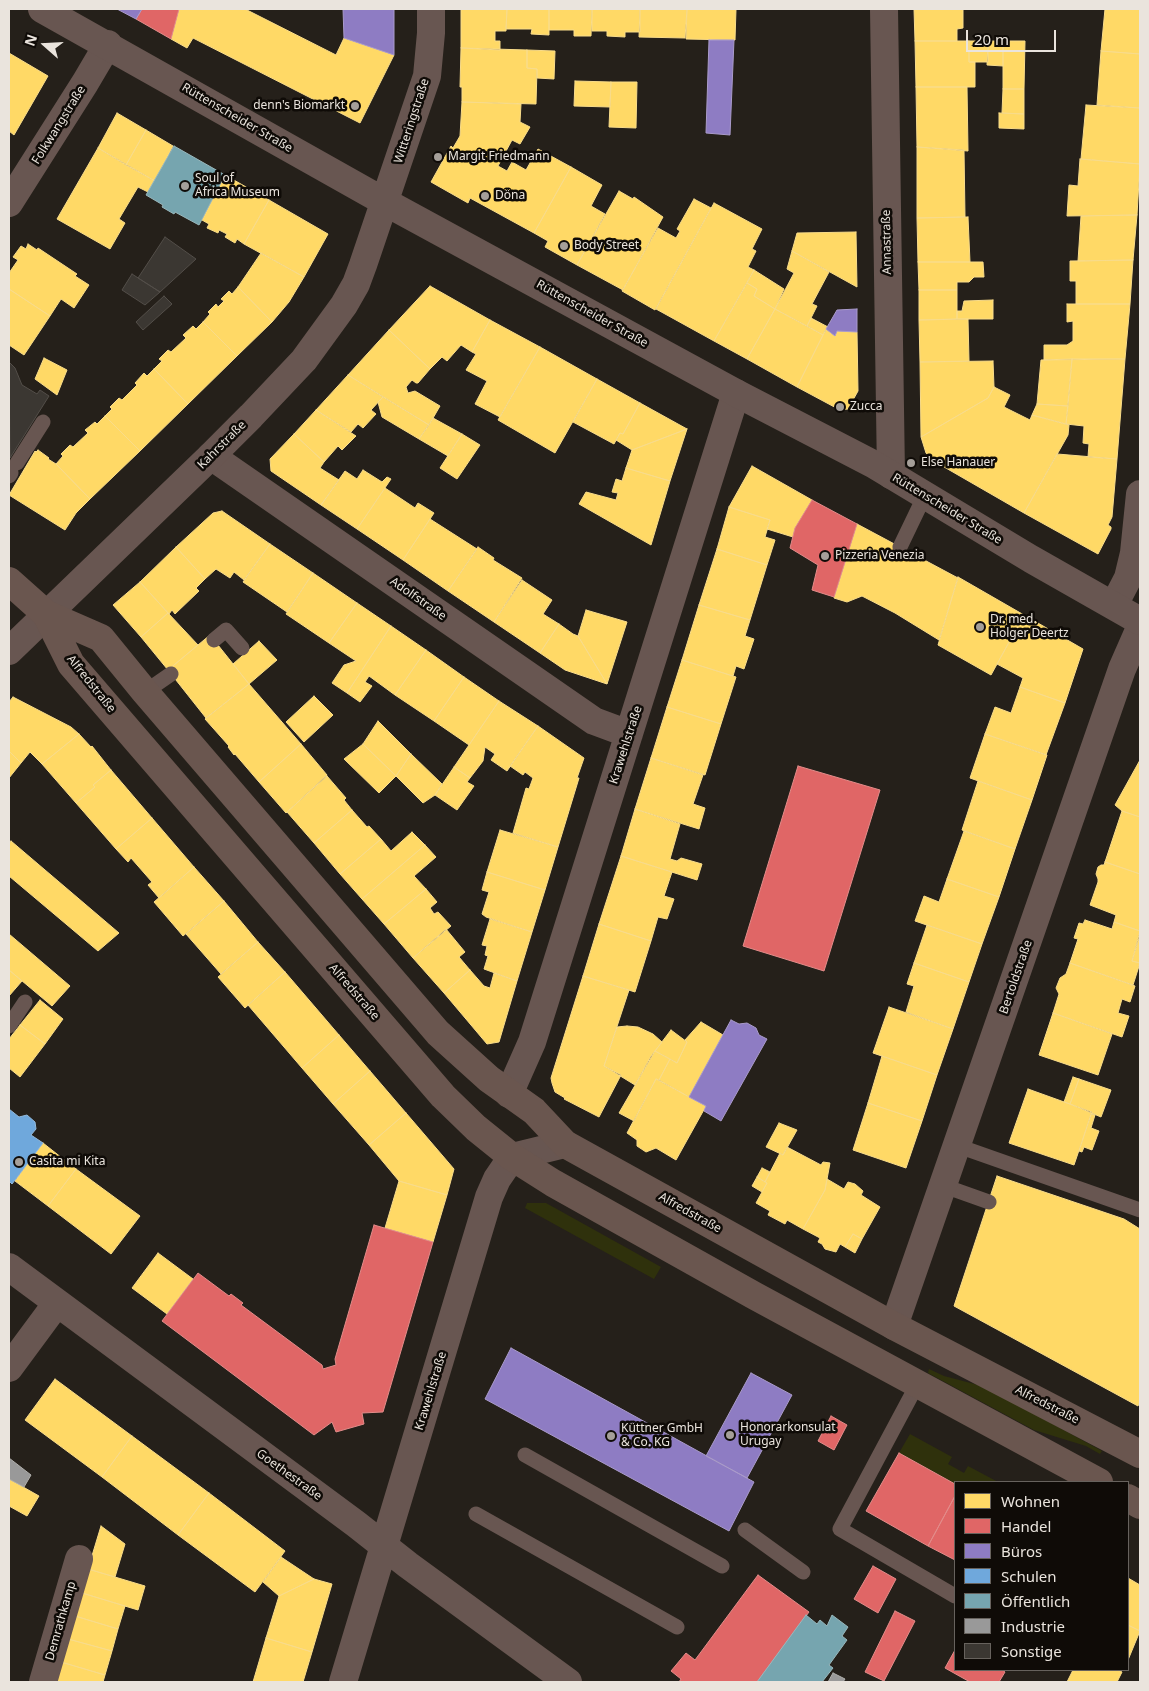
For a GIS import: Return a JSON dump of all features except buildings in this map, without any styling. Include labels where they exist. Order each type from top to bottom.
[{"type":"main road","points":[[9,581],[46,614]]},
{"type":"main road","name":"Alfredstraße","points":[[46,614],[101,638],[145,692],[438,1033],[489,1079],[534,1111],[565,1144],[894,1326],[1140,1454]]},
{"type":"main road","name":"Alfredstraße","points":[[46,614],[71,664],[443,1096],[476,1128],[512,1157],[553,1183],[1097,1481]]},
{"type":"street","name":"Rüttenscheider Straße","points":[[42,9],[108,44],[385,202],[736,394],[891,475],[1031,559],[1140,621]]},
{"type":"street","name":"Witteringstraße","points":[[385,202],[427,76],[432,9]]},
{"type":"street","name":"Annastraße","points":[[884,9],[891,475]]},
{"type":"street","name":"Folkwangstraße","points":[[9,203],[108,44]]},
{"type":"street","name":"Kahrstraße","points":[[9,652],[46,614],[211,456],[304,360],[344,305],[356,284],[385,202]]},
{"type":"street","name":"Krawehlstraße","points":[[509,1094],[532,1042],[736,394]]},
{"type":"street","name":"Adolfstraße","points":[[211,456],[594,721],[629,734]]},
{"type":"street","points":[[1114,605],[1128,578],[1134,554],[1140,494]]},
{"type":"street","name":"Bertoldstraße","points":[[894,1326],[1122,669],[1140,628]]},
{"type":"street","points":[[512,1157],[565,1144]]},
{"type":"street","name":"Krawehlstraße","points":[[343,1682],[489,1197],[497,1180],[512,1157]]},
{"type":"street","name":"Goethestraße","points":[[9,1267],[568,1682]]},
{"type":"street","points":[[9,1368],[56,1303]]},
{"type":"street","name":"Demrathkamp","points":[[43,1682],[79,1559]]},
{"type":"lane","points":[[12,471],[44,422]]},
{"type":"lane","points":[[900,547],[925,495]]},
{"type":"lane","points":[[214,640],[226,630],[242,648]]},
{"type":"lane","points":[[145,692],[171,674]]},
{"type":"lane","points":[[9,1026],[25,1002]]},
{"type":"lane","points":[[958,1146],[1140,1210]]},
{"type":"lane","points":[[944,1186],[989,1202]]},
{"type":"lane","points":[[918,1383],[840,1529],[954,1595]]},
{"type":"lane","points":[[525,1455],[722,1566]]},
{"type":"lane","points":[[476,1514],[676,1628]]},
{"type":"lane","points":[[745,1530],[803,1572]]},
{"type":"green space","points":[[527,1203],[546,1203],[661,1267],[654,1279],[525,1208]]},
{"type":"green space","points":[[929,1369],[944,1376],[982,1386],[1102,1451],[1100,1454],[1086,1446],[1034,1430],[928,1373]]},
{"type":"green space","points":[[910,1434],[952,1457],[948,1464],[964,1473],[968,1466],[996,1481],[954,1481],[954,1483],[899,1453]]},
{"type":"place","name":"denn's Biomarkt","points":[[355,106]]},
{"type":"place","name":"Margit Friedmann","points":[[438,157]]},
{"type":"place","name":"Soul of Africa Museum","points":[[185,186]]},
{"type":"place","name":"Döna","points":[[485,196]]},
{"type":"place","name":"Body Street","points":[[564,246]]},
{"type":"place","name":"Zucca","points":[[840,407]]},
{"type":"place","name":"Else Hanauer","points":[[911,463]]},
{"type":"place","name":"Pizzeria Venezia","points":[[825,556]]},
{"type":"place","name":"Dr. med. Holger Deertz","points":[[980,627]]},
{"type":"place","name":"Casita mi Kita","points":[[19,1162]]},
{"type":"place","name":"Honorarkonsulat Urugay","points":[[730,1435]]},
{"type":"place","name":"Küttner GmbH & Co. KG","points":[[611,1436]]}]
